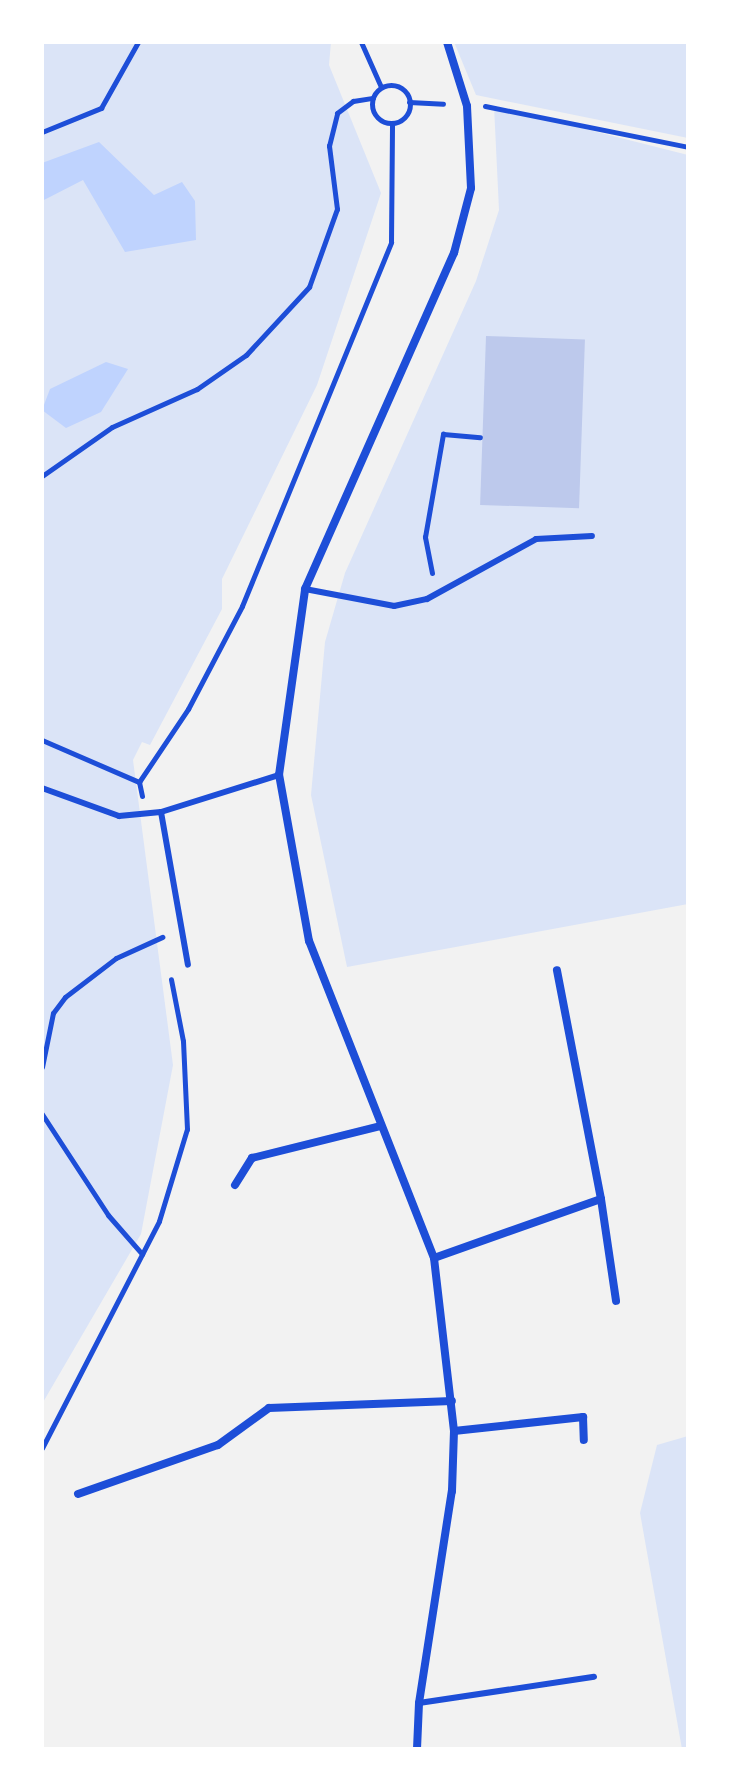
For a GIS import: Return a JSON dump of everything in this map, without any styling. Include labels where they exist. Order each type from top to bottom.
[{"type":"street","points":[[417,1749],[419,1703],[452,1491],[452,1401],[434,1258],[309,941],[279,775],[305,589],[454,253],[471,188],[467,106],[447,42]]},
{"type":"street","points":[[557,970],[601,1199],[616,1301]]},
{"type":"street","points":[[235,1185],[252,1158],[380,1126]]},
{"type":"street","points":[[434,1258],[601,1199]]},
{"type":"street","points":[[78,1494],[218,1445],[269,1408],[452,1401]]},
{"type":"street","points":[[454,1431],[583,1417],[584,1440]]},
{"type":"lane","points":[[305,589],[394,606],[427,599],[536,539],[592,536]]},
{"type":"lane","points":[[42,788],[119,816],[161,812],[279,775]]},
{"type":"lane","points":[[161,812],[188,965]]},
{"type":"lane","points":[[419,1703],[594,1677]]},
{"type":"path","points":[[42,132],[101,108],[138,42]]},
{"type":"path","points":[[361,42],[381,87]]},
{"type":"path","points":[[381,87],[373,98],[372,110],[386,123],[403,119],[409,102]]},
{"type":"path","points":[[381,87],[399,87],[409,102]]},
{"type":"path","points":[[42,476],[112,427],[209,380],[246,355],[309,287],[337,209],[329,146],[337,113],[353,101],[373,98]]},
{"type":"path","points":[[409,102],[494,106],[688,147]]},
{"type":"path","points":[[427,599],[433,568],[425,537],[443,434],[480,437]]},
{"type":"path","points":[[42,740],[139,782]]},
{"type":"path","points":[[42,1067],[53,1013],[65,997],[116,958],[163,937]]},
{"type":"path","points":[[42,1114],[108,1215],[142,1254]]},
{"type":"shaded area","points":[[42,42],[331,42],[329,65],[381,193],[317,385],[222,579],[222,609],[150,745],[142,742],[133,760],[173,1065],[141,1234],[42,1404]]},
{"type":"shaded area","points":[[454,42],[688,42],[688,138],[476,95]]},
{"type":"shaded area","points":[[494,106],[688,155],[688,904],[347,967],[311,795],[325,642],[345,573],[476,281],[499,210]]},
{"type":"shaded area","points":[[688,1436],[688,1749],[682,1749],[640,1513],[657,1445]]},
{"type":"water","points":[[99,142],[154,195],[182,182],[195,201],[196,240],[125,252],[83,180],[42,201],[42,163]]},
{"type":"water","points":[[106,362],[128,369],[101,412],[66,428],[42,410],[50,389]]},
{"type":"building","points":[[486,336],[585,339],[579,508],[480,505]]}]
